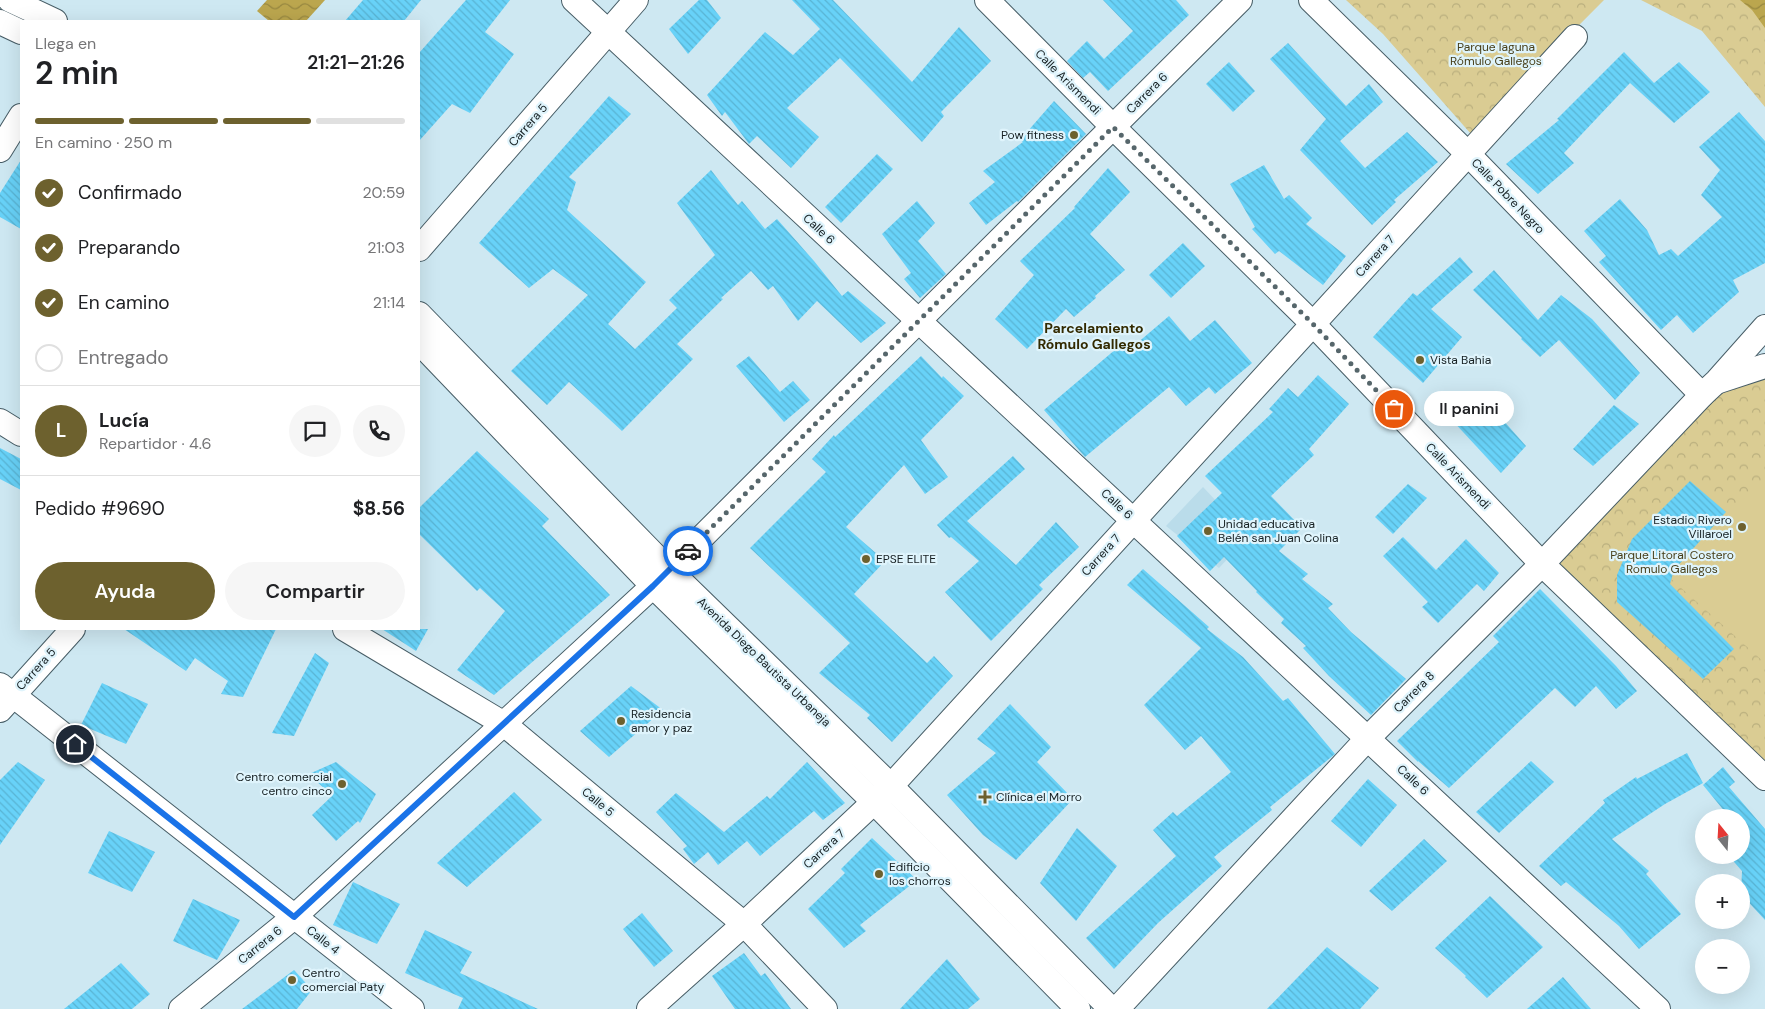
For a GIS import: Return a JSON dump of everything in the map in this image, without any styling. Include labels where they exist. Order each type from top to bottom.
[{"type":"street","points":[[10,0],[53,20]]},
{"type":"street","name":"Calle 6","points":[[574,0],[918,322],[1134,519],[1658,1009]]},
{"type":"street","name":"Carrera 5","points":[[420,248],[636,0]]},
{"type":"street","name":"Calle Arismendi","points":[[987,0],[1313,324],[1542,564],[1765,778]]},
{"type":"street","name":"Carrera 6","points":[[181,1009],[294,917],[653,586],[1240,0]]},
{"type":"street","name":"Calle Pobre Negro","points":[[1311,0],[1709,388]]},
{"type":"street","points":[[0,22],[20,32]]},
{"type":"street","name":"Carrera 7","points":[[649,1009],[744,924],[891,786],[1575,37]]},
{"type":"street","points":[[0,150],[20,118]]},
{"type":"street","name":"Avenida Diego Bautista Urbaneja","points":[[420,315],[669,570],[891,786],[1111,1009]]},
{"type":"street","name":"Carrera 8","points":[[1117,1009],[1368,738],[1542,564],[1765,327]]},
{"type":"street","name":"Avenida Diego Bautista Urbaneja","points":[[420,343],[653,586],[874,802],[1078,1009]]},
{"type":"street","name":"Carrera 8","points":[[1709,388],[1765,366]]},
{"type":"street","points":[[0,421],[20,433]]},
{"type":"street","name":"Carrera 5","points":[[4,697],[72,630]]},
{"type":"street","name":"Calle 5","points":[[347,630],[504,724],[744,924],[825,1009]]},
{"type":"street","name":"Calle 4","points":[[4,697],[412,1009]]},
{"type":"shaded area","name":"Unidad educativa Belén san Juan Colina","points":[[1203,487],[1249,536],[1219,568],[1166,526]]},
{"type":"green space","name":"Parque laguna Rómulo Gallegos","points":[[1346,0],[1604,0],[1471,134],[1383,34]]},
{"type":"green space","points":[[1641,0],[1765,0],[1765,107],[1702,31]]},
{"type":"green space","name":"Parque Litoral Costero Romulo Gallegos","points":[[1765,366],[1765,782],[1542,564],[1717,381]]},
{"type":"green space","name":"Estadio Rivero Villaroel","points":[[1765,476],[1765,663],[1671,579]]},
{"type":"water","points":[[267,0],[325,0],[307,20],[268,20],[257,11]]},
{"type":"water","points":[[1740,0],[1765,0],[1765,28],[1752,10]]},
{"type":"building","points":[[363,0],[421,0],[405,20],[346,20]]},
{"type":"building","points":[[466,0],[510,0],[485,32],[514,54],[470,113],[452,104],[420,140],[420,52]]},
{"type":"building","points":[[699,0],[707,0],[721,18],[688,54],[669,29]]},
{"type":"building","points":[[792,0],[833,0],[912,82],[959,27],[991,61],[941,112],[944,116],[922,142],[840,58],[787,108],[819,137],[791,168],[757,136],[749,144],[725,112],[722,116],[707,95],[765,32],[793,55],[820,29]]},
{"type":"building","points":[[1103,0],[1176,0],[1189,15],[1108,91],[1090,72],[1083,78],[1067,61],[1087,41],[1104,59],[1133,31]]},
{"type":"building","points":[[1288,43],[1346,106],[1369,84],[1383,102],[1340,141],[1365,168],[1407,132],[1438,162],[1394,200],[1396,202],[1372,225],[1300,150],[1326,119],[1270,59]]},
{"type":"building","points":[[1624,52],[1654,83],[1679,62],[1710,92],[1674,123],[1630,83],[1564,153],[1574,163],[1538,194],[1506,164],[1559,120],[1557,119]]},
{"type":"building","points":[[1229,62],[1255,91],[1233,112],[1206,84]]},
{"type":"building","points":[[609,96],[631,114],[569,177],[576,182],[567,210],[646,282],[608,324],[635,349],[677,308],[669,300],[715,255],[677,203],[711,170],[738,205],[742,201],[765,229],[777,219],[842,296],[848,291],[886,323],[861,343],[817,301],[798,321],[773,286],[768,290],[751,271],[721,298],[723,299],[677,344],[693,359],[622,431],[569,382],[547,405],[511,371],[588,295],[553,269],[529,288],[479,243]]},
{"type":"building","points":[[1054,101],[1086,134],[1018,202],[986,225],[969,203],[995,182],[983,171],[1023,142],[1020,140]]},
{"type":"building","points":[[1739,112],[1765,141],[1765,263],[1733,280],[1739,292],[1693,333],[1677,315],[1661,330],[1599,262],[1606,256],[1584,231],[1620,199],[1647,230],[1659,255],[1671,249],[1678,256],[1722,217],[1701,195],[1720,170],[1699,147]]},
{"type":"building","points":[[877,154],[893,169],[841,223],[825,207]]},
{"type":"building","points":[[20,162],[20,228],[0,217],[0,193]]},
{"type":"building","points":[[1264,165],[1284,199],[1289,195],[1312,218],[1306,224],[1346,256],[1323,285],[1279,251],[1275,254],[1252,229],[1255,227],[1230,184]]},
{"type":"building","points":[[1108,168],[1130,192],[1090,234],[1125,270],[1074,317],[1066,309],[1027,349],[995,319],[1034,275],[1020,261],[1075,208]]},
{"type":"building","points":[[917,201],[935,223],[918,241],[946,274],[920,298],[904,279],[911,273],[882,234]]},
{"type":"building","points":[[1183,243],[1205,266],[1171,298],[1149,275]]},
{"type":"building","name":"Vista Bahia","points":[[1460,257],[1473,272],[1431,309],[1462,337],[1423,383],[1373,337],[1413,293],[1417,296]]},
{"type":"building","points":[[1494,270],[1538,320],[1561,295],[1592,319],[1640,373],[1615,400],[1559,340],[1540,357],[1473,290]]},
{"type":"building","points":[[1169,316],[1190,341],[1215,320],[1252,363],[1215,394],[1209,387],[1186,406],[1169,387],[1085,457],[1044,410],[1123,343],[1129,350]]},
{"type":"building","points":[[749,356],[780,392],[793,381],[810,400],[784,422],[736,366]]},
{"type":"building","points":[[921,356],[942,378],[943,376],[964,396],[921,440],[948,477],[925,494],[904,465],[846,527],[885,561],[854,594],[927,663],[934,656],[953,676],[892,742],[867,718],[870,715],[819,673],[850,643],[750,548],[826,472],[812,459],[834,435],[835,437]]},
{"type":"building","points":[[1318,375],[1349,404],[1309,449],[1314,455],[1271,496],[1302,528],[1279,551],[1308,574],[1302,579],[1333,604],[1328,608],[1351,632],[1406,679],[1371,715],[1329,676],[1303,648],[1306,646],[1281,623],[1284,619],[1224,557],[1210,571],[1177,536],[1222,493],[1205,476],[1273,412],[1269,409],[1288,388],[1298,397]]},
{"type":"building","points":[[1478,392],[1526,446],[1501,473],[1451,419]]},
{"type":"building","points":[[1614,405],[1639,424],[1593,466],[1573,449]]},
{"type":"building","points":[[0,448],[20,458],[20,489],[0,479]]},
{"type":"building","points":[[477,451],[549,519],[542,526],[610,595],[494,695],[457,670],[505,611],[480,588],[477,591],[420,535],[420,507]]},
{"type":"building","points":[[1013,456],[1025,469],[967,521],[1016,565],[1056,522],[1079,547],[1039,585],[1043,589],[991,641],[945,592],[979,561],[951,537],[949,538],[937,525]]},
{"type":"building","points":[[1690,481],[1726,512],[1674,570],[1670,584],[1734,649],[1703,679],[1617,602],[1617,575],[1632,539]]},
{"type":"building","points":[[1408,484],[1427,498],[1393,534],[1375,517]]},
{"type":"building","points":[[1403,537],[1436,570],[1466,539],[1499,573],[1484,591],[1477,584],[1438,623],[1422,607],[1428,602],[1383,556]]},
{"type":"building","points":[[1143,569],[1209,627],[1207,629],[1243,657],[1283,701],[1288,698],[1335,754],[1270,807],[1272,810],[1214,857],[1222,866],[1158,923],[1114,969],[1086,938],[1176,856],[1153,830],[1173,812],[1177,816],[1231,772],[1201,736],[1185,750],[1144,705],[1201,648],[1127,585]]},
{"type":"building","points":[[1540,589],[1616,666],[1637,691],[1616,709],[1596,686],[1575,707],[1555,688],[1449,788],[1397,741],[1499,642],[1493,636]]},
{"type":"building","points":[[428,629],[416,651],[384,630]]},
{"type":"building","points":[[125,630],[276,630],[243,697],[221,694],[228,681],[195,658],[186,671]]},
{"type":"building","points":[[315,653],[329,663],[294,736],[272,733]]},
{"type":"building","points":[[102,683],[148,704],[126,744],[81,725]]},
{"type":"building","name":"Residencia amor y paz","points":[[631,686],[663,710],[609,757],[580,731]]},
{"type":"building","points":[[1010,704],[1051,747],[1037,762],[1073,799],[1016,860],[983,835],[947,795],[996,753],[977,739]]},
{"type":"building","points":[[1687,753],[1703,783],[1665,804],[1612,839],[1649,871],[1646,874],[1681,914],[1639,949],[1619,926],[1566,882],[1561,886],[1539,866],[1605,803],[1603,800],[1636,777],[1637,779]]},
{"type":"building","points":[[1531,761],[1554,782],[1499,833],[1476,812]]},
{"type":"building","points":[[18,762],[45,780],[0,845],[0,780]]},
{"type":"building","name":"Centro comercial centro cinco","points":[[336,762],[376,794],[360,823],[358,821],[336,841],[312,815],[332,796],[309,774]]},
{"type":"building","points":[[807,762],[845,803],[823,820],[814,811],[760,856],[747,841],[718,865],[708,852],[694,864],[683,849],[687,846],[656,812],[676,793],[724,832],[767,796],[770,799]]},
{"type":"building","points":[[1723,767],[1735,782],[1729,787],[1748,809],[1723,809],[1703,785]]},
{"type":"building","points":[[1368,779],[1397,805],[1361,847],[1331,821]]},
{"type":"building","points":[[514,792],[542,820],[467,887],[437,863]]},
{"type":"building","points":[[1750,812],[1765,829],[1765,920],[1750,904],[1750,874],[1742,874],[1742,871],[1736,864],[1750,864]]},
{"type":"building","points":[[1077,828],[1117,866],[1076,921],[1040,883]]},
{"type":"building","points":[[109,831],[155,852],[132,892],[88,873]]},
{"type":"building","points":[[872,838],[917,880],[860,925],[866,931],[844,948],[808,909],[845,873],[841,869]]},
{"type":"building","points":[[1424,839],[1447,861],[1392,911],[1369,891]]},
{"type":"building","points":[[353,882],[400,904],[377,944],[333,925]]},
{"type":"building","points":[[1490,896],[1543,947],[1487,998],[1435,948]]},
{"type":"building","points":[[193,899],[240,920],[217,960],[173,941]]},
{"type":"building","points":[[642,913],[673,951],[654,967],[623,929]]},
{"type":"building","points":[[425,930],[472,952],[460,973],[538,1009],[458,1009],[463,998],[405,973]]},
{"type":"building","points":[[1327,947],[1379,988],[1360,1009],[1267,1009]]},
{"type":"building","points":[[744,953],[761,976],[765,973],[791,1009],[735,1009],[712,976]]},
{"type":"building","points":[[947,959],[980,999],[968,1009],[900,1009]]},
{"type":"building","points":[[121,963],[150,994],[132,1009],[64,1009]]},
{"type":"building","name":"Centro comercial Paty","points":[[294,970],[312,990],[297,1009],[242,1009]]},
{"type":"building","points":[[1563,977],[1591,1009],[1527,1009]]},
{"type":"way so far","points":[[688,551],[1113,127],[1313,324],[1394,409]]},
{"type":"place","name":"Pow fitness","points":[[1074,135]]},
{"type":"place","name":"Vista Bahia","points":[[1420,360]]},
{"type":"place","name":"Il panini","points":[[1394,409]]},
{"type":"place","name":"Estadio Rivero Villaroel","points":[[1742,527]]},
{"type":"place","name":"Unidad educativa Belén san Juan Colina","points":[[1208,531]]},
{"type":"place","name":"EPSE ELITE","points":[[866,559]]},
{"type":"place","name":"Residencia amor y paz","points":[[621,721]]},
{"type":"place","name":"Centro comercial centro cinco","points":[[342,784]]},
{"type":"place","name":"Clínica el Morro","points":[[985,797]]},
{"type":"place","name":"Edificio los chorros","points":[[879,874]]},
{"type":"place","name":"Centro comercial Paty","points":[[292,980]]},
{"type":"district","name":"Parcelamiento Rómulo Gallegos","points":[[1094,336]]},
{"type":"route","points":[[75,744],[294,917],[653,586],[688,551]]}]
